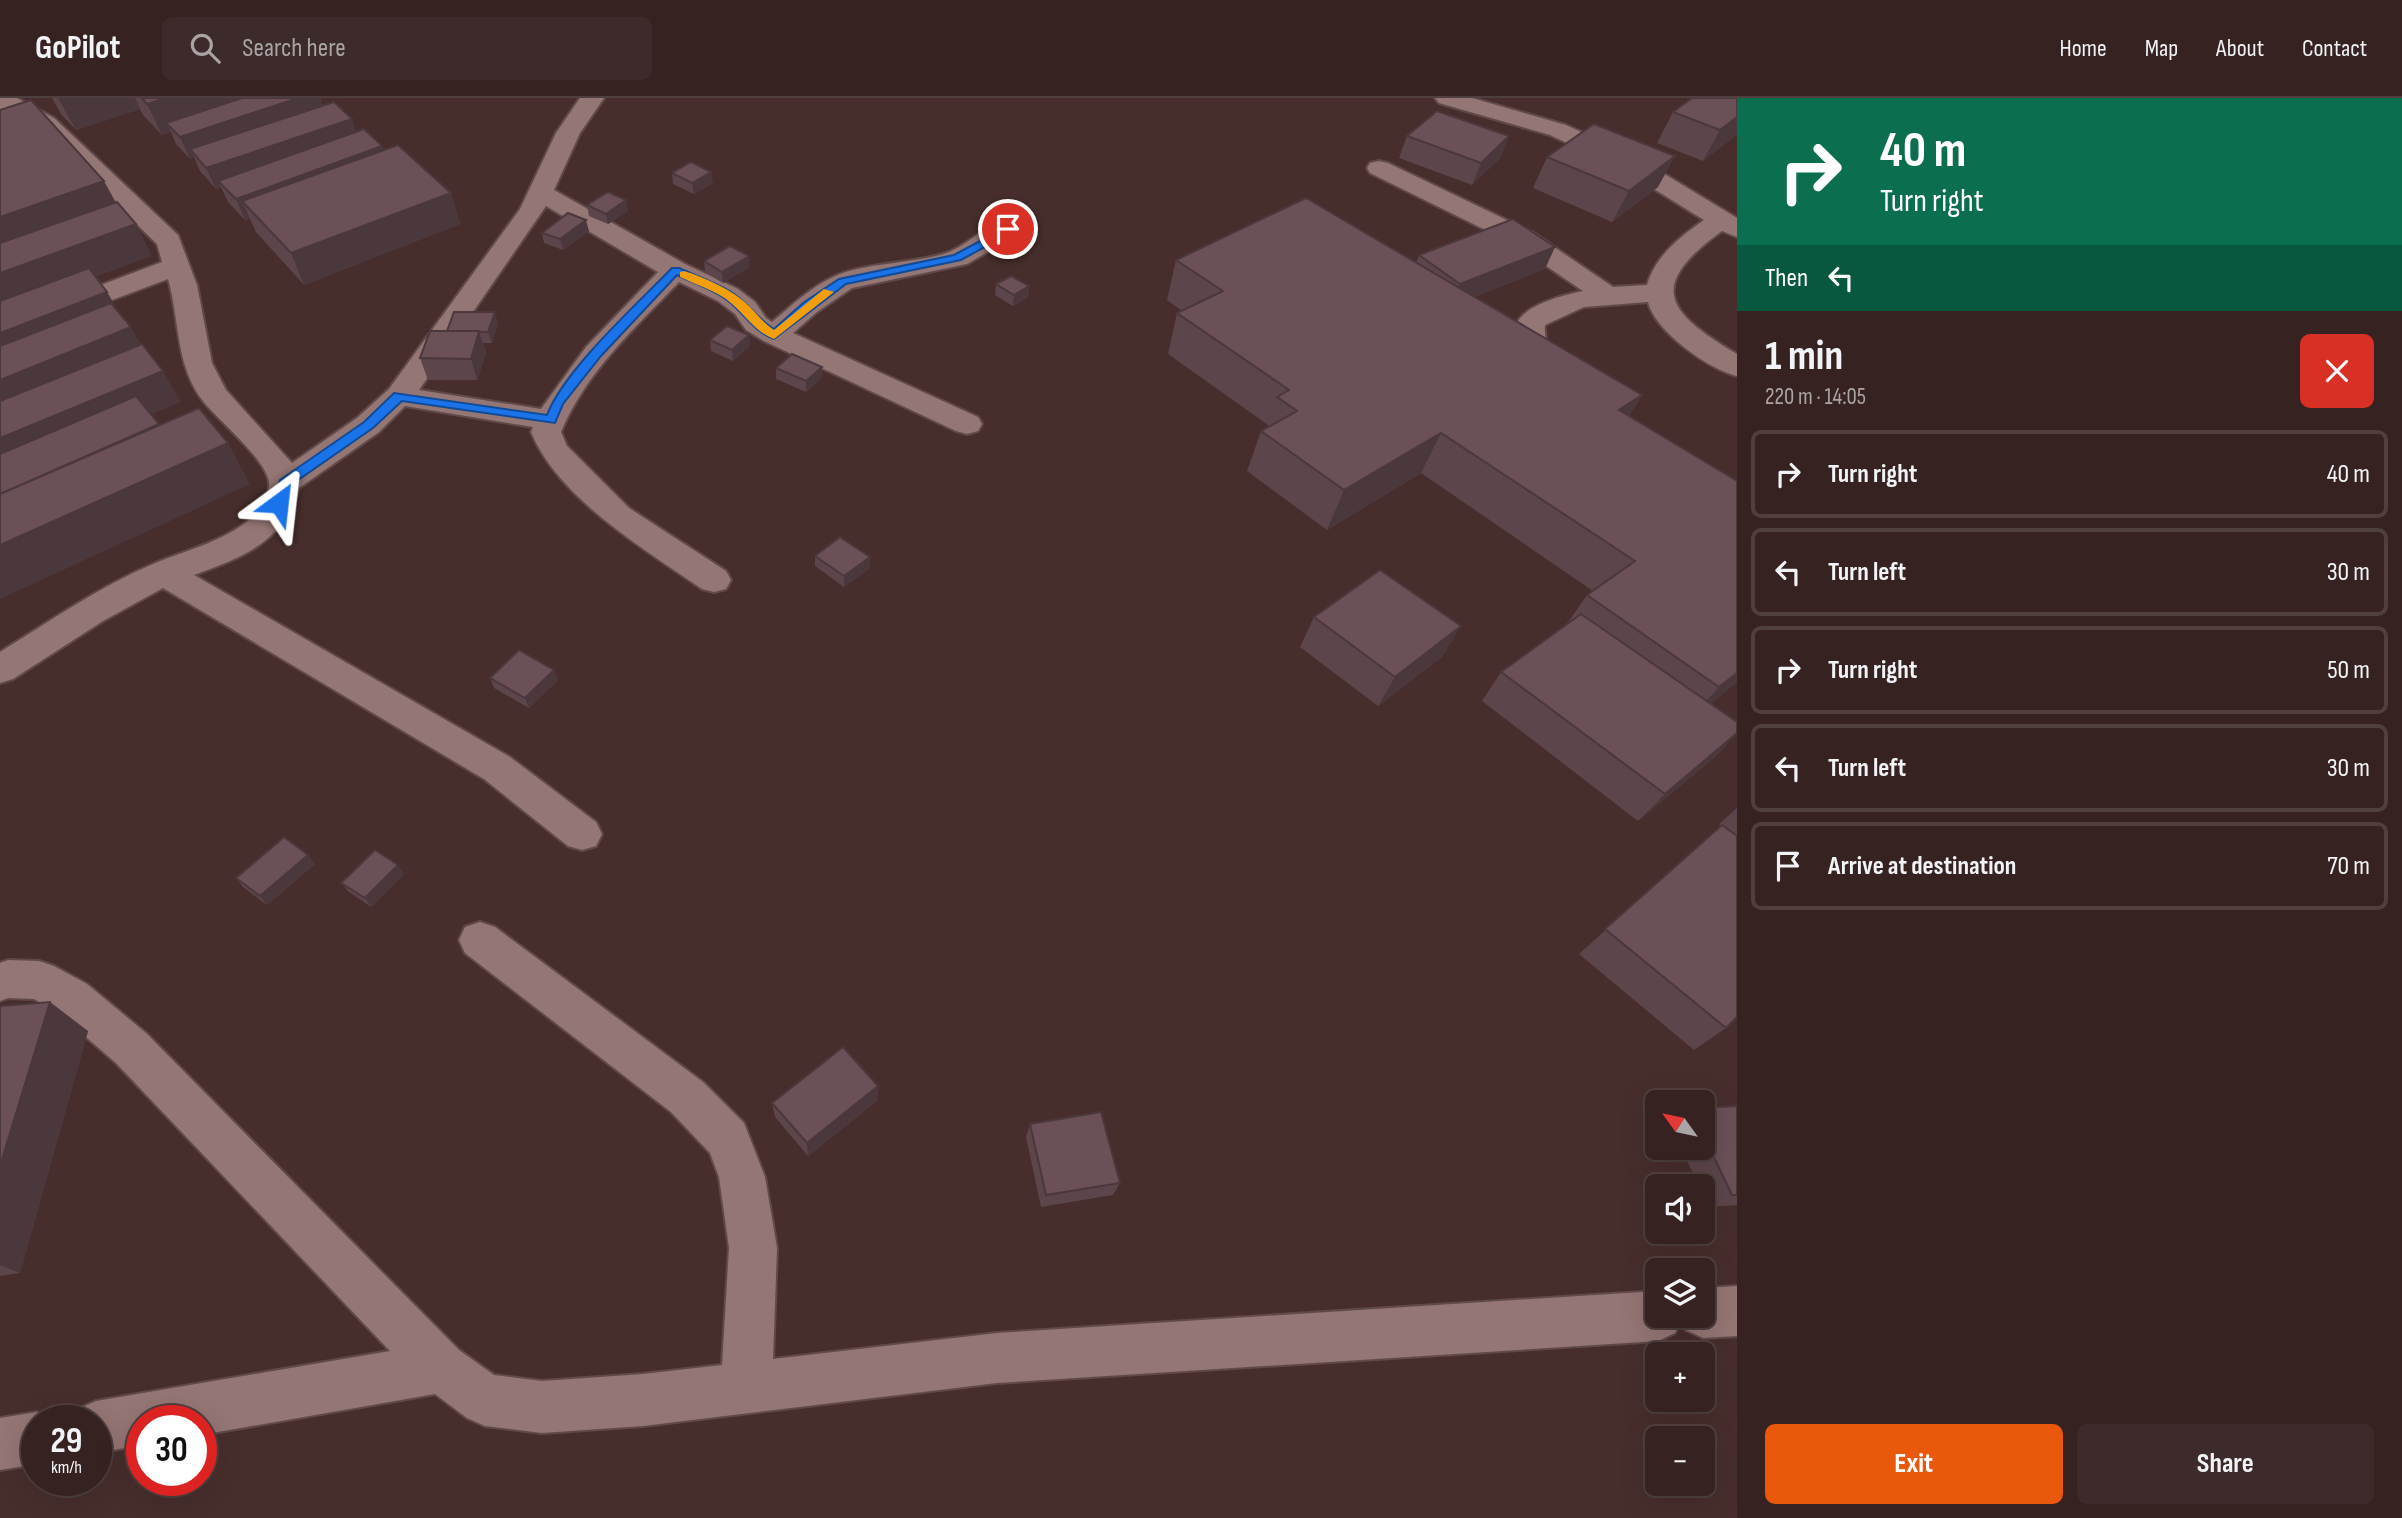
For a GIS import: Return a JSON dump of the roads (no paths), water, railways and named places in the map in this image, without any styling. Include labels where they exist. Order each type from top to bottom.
[{"type":"street","points":[[0,669],[91,612],[164,573],[232,548],[264,526],[279,503],[285,483],[368,425],[399,396],[532,210],[568,133],[592,98]]},
{"type":"street","points":[[1447,98],[1558,131],[1629,163],[1730,224],[1679,253],[1664,274],[1658,293],[1663,312],[1673,323],[1737,367]]},
{"type":"street","points":[[0,102],[9,103],[46,123],[169,241],[198,363],[213,394],[276,462],[285,483]]},
{"type":"street","points":[[1378,168],[1523,238],[1607,295]]},
{"type":"street","points":[[540,192],[676,270],[728,295],[745,308],[756,324],[774,335],[967,424]]},
{"type":"street","points":[[774,335],[807,306],[843,282],[958,258],[1008,229]]},
{"type":"street","points":[[0,333],[177,266]]},
{"type":"street","points":[[676,270],[596,354],[558,403],[546,432],[554,451],[618,516],[714,580]]},
{"type":"street","points":[[1576,387],[1553,371],[1534,351],[1528,335],[1532,321],[1555,306],[1579,298],[1658,293]]},
{"type":"street","points":[[399,396],[551,420]]},
{"type":"street","points":[[164,573],[497,768],[582,834]]},
{"type":"street","points":[[480,940],[687,1097],[728,1139],[742,1177],[753,1248],[746,1388]]},
{"type":"street","points":[[0,982],[8,979],[39,980],[72,998],[131,1048],[442,1368],[485,1400],[542,1407],[643,1400],[997,1358],[1645,1317]]},
{"type":"street","points":[[1715,1312],[1737,1311]]},
{"type":"street","points":[[112,1424],[442,1368]]},
{"type":"street","points":[[0,1444],[21,1441]]}]
